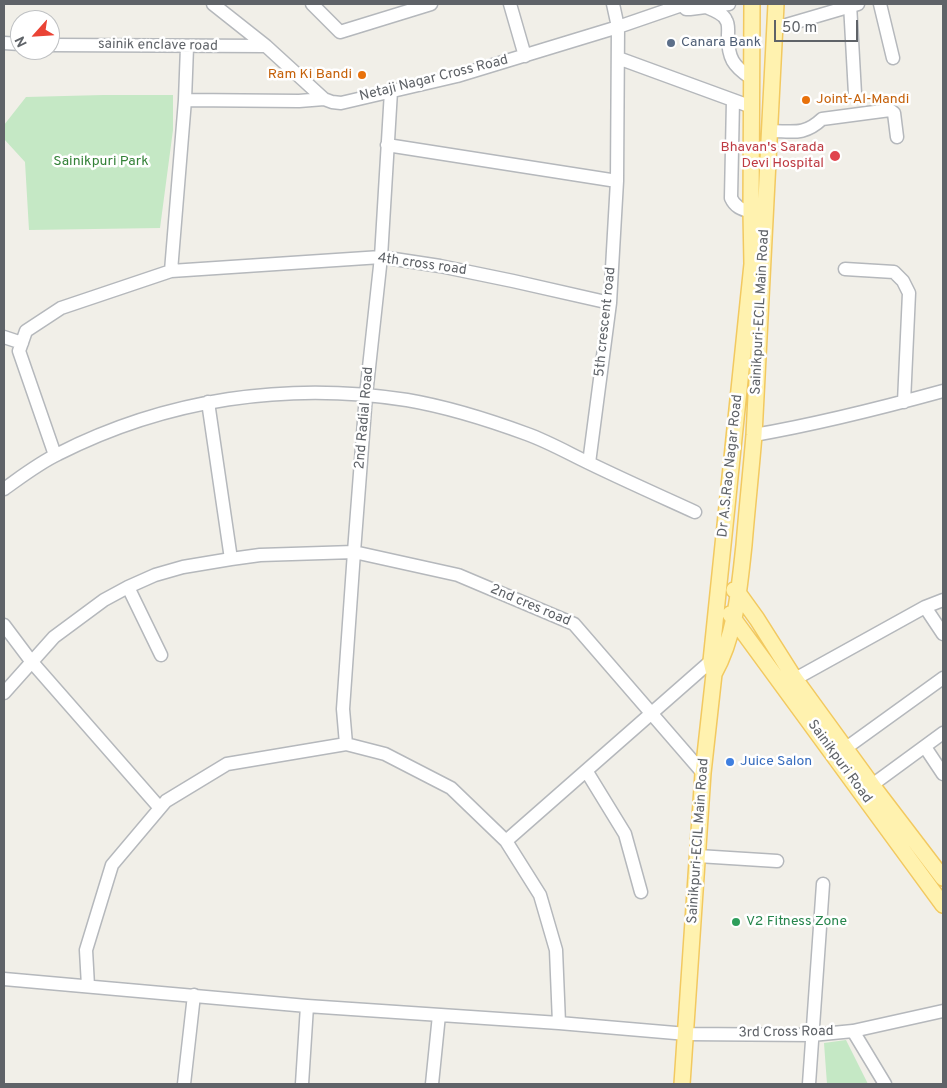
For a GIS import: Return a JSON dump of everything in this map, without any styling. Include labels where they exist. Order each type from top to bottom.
[{"type":"main road","name":"Dr A.S.Rao Nagar Road","points":[[718,599],[752,264],[750,212],[752,4]]},
{"type":"main road","name":"Sainikpuri-ECIL Main Road","points":[[716,665],[731,635],[739,594],[754,435],[776,4]]},
{"type":"main road","points":[[719,580],[739,594]]},
{"type":"main road","name":"Sainikpuri Road","points":[[739,594],[795,679],[943,878]]},
{"type":"main road","name":"Sainikpuri-ECIL Main Road","points":[[682,1084],[687,1034],[703,772],[716,665],[718,599]]},
{"type":"main road","name":"Sainikpuri Road","points":[[718,599],[943,905]]},
{"type":"main road","points":[[716,665],[739,645],[753,646]]},
{"type":"street","points":[[213,4],[266,46],[324,99]]},
{"type":"street","points":[[312,4],[340,32],[432,4]]},
{"type":"street","points":[[510,4],[525,56]]},
{"type":"street","name":"5th crescent road","points":[[589,463],[610,303],[617,181],[618,27],[613,4]]},
{"type":"street","name":"Netaji Nagar Cross Road","points":[[186,100],[299,102],[324,99],[341,103],[457,76],[618,27],[682,4],[686,9],[690,9],[729,4]]},
{"type":"street","points":[[880,4],[893,58]]},
{"type":"street","points":[[776,28],[852,5],[855,94]]},
{"type":"street","points":[[706,7],[726,18],[729,55],[738,70],[751,78]]},
{"type":"street","name":"sainik enclave road","points":[[60,45],[266,46]]},
{"type":"street","points":[[171,271],[186,100],[187,47]]},
{"type":"street","points":[[618,58],[752,107]]},
{"type":"street","name":"2nd Radial Road","points":[[346,744],[343,709],[366,395],[380,257],[391,91]]},
{"type":"street","points":[[733,100],[731,198],[740,209],[750,212]]},
{"type":"street","points":[[770,131],[804,132],[814,127],[822,119],[890,110],[894,113],[897,137]]},
{"type":"street","points":[[387,145],[617,181]]},
{"type":"street","name":"4th cross road","points":[[22,343],[26,331],[61,308],[171,271],[380,257],[467,272],[610,303]]},
{"type":"street","points":[[845,269],[894,272],[903,280],[908,293],[904,402]]},
{"type":"street","points":[[4,337],[22,343],[19,351],[55,455]]},
{"type":"street","points":[[754,435],[808,425],[943,391]]},
{"type":"street","points":[[4,489],[55,455],[109,431],[142,419],[176,408],[208,402],[249,395],[293,392],[366,395],[408,400],[488,420],[529,435],[695,512]]},
{"type":"street","points":[[208,402],[231,559]]},
{"type":"street","name":"2nd cres road","points":[[4,693],[31,660],[54,637],[82,615],[128,587],[164,572],[260,555],[354,552],[458,575],[574,624],[703,772]]},
{"type":"street","points":[[128,587],[161,655]]},
{"type":"street","points":[[795,679],[925,607],[943,600]]},
{"type":"street","points":[[925,607],[943,634]]},
{"type":"street","points":[[4,625],[31,660],[159,807]]},
{"type":"street","points":[[506,841],[587,772],[652,712],[716,665]]},
{"type":"street","points":[[846,748],[943,678]]},
{"type":"street","points":[[872,784],[943,733]]},
{"type":"street","points":[[88,986],[86,950],[112,865],[159,807],[227,764],[346,744],[385,754],[451,788],[506,841],[540,895],[556,950],[558,1023]]},
{"type":"street","points":[[925,747],[943,774]]},
{"type":"street","points":[[587,772],[625,834],[641,892]]},
{"type":"street","points":[[698,856],[777,861]]},
{"type":"street","points":[[809,1084],[823,884]]},
{"type":"street","name":"3rd Cross Road","points":[[4,979],[307,1006],[439,1014],[687,1034],[812,1035],[853,1031],[943,1012]]},
{"type":"street","points":[[184,1084],[194,995]]},
{"type":"street","points":[[302,1084],[307,1006]]},
{"type":"street","points":[[432,1084],[439,1014]]},
{"type":"street","points":[[853,1031],[885,1084]]},
{"type":"green space","name":"Sainikpuri Park","points":[[173,95],[173,130],[160,228],[29,230],[25,162],[4,139],[4,125],[26,97]]},
{"type":"green space","points":[[846,1040],[868,1084],[827,1084],[824,1043]]},
{"type":"place","name":"Canara Bank","points":[[671,43]]},
{"type":"place","name":"Ram Ki Bandi","points":[[362,75]]},
{"type":"place","name":"Joint-Al-Mandi","points":[[806,100]]},
{"type":"place","name":"Bhavan's Sarada Devi Hospital","points":[[835,156]]},
{"type":"place","name":"Juice Salon","points":[[730,762]]},
{"type":"place","name":"V2 Fitness Zone","points":[[736,922]]}]
